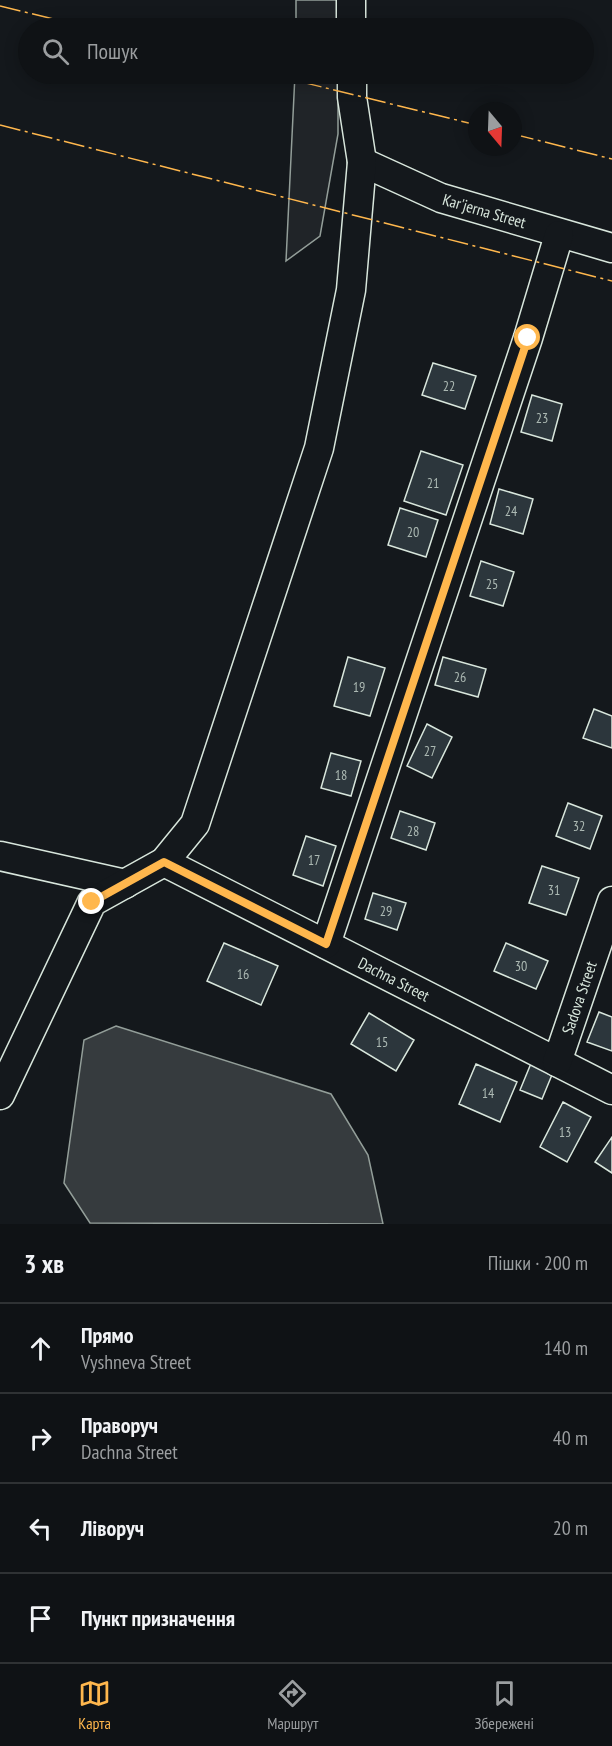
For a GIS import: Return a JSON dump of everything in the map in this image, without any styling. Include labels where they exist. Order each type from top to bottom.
[{"type":"street","points":[[351,0],[351,18]]},
{"type":"street","points":[[0,1095],[92,902],[125,884],[170,865],[195,824],[319,448],[351,290],[362,162],[352,84]]},
{"type":"street","name":"Kar'jerna Street","points":[[362,162],[441,198],[559,235],[612,248]]},
{"type":"street","points":[[326,944],[528,338],[559,235]]},
{"type":"street","points":[[0,856],[125,884]]},
{"type":"street","name":"Dachna Street","points":[[170,865],[612,1090]]},
{"type":"street","name":"Sadova Street","points":[[557,1062],[612,901]]},
{"type":"shaded area","points":[[296,0],[338,0],[338,18],[296,18]]},
{"type":"shaded area","points":[[295,84],[338,84],[338,134],[320,236],[286,261]]},
{"type":"shaded area","points":[[116,1026],[331,1094],[368,1155],[383,1224],[90,1223],[64,1183],[84,1040]]},
{"type":"building","points":[[433,363],[476,376],[465,409],[422,395]]},
{"type":"building","points":[[532,395],[562,404],[552,441],[521,432]]},
{"type":"building","points":[[421,451],[463,465],[446,515],[404,501]]},
{"type":"building","points":[[499,489],[533,499],[523,534],[490,524]]},
{"type":"building","points":[[400,508],[438,520],[426,557],[388,545]]},
{"type":"building","points":[[481,561],[514,572],[503,606],[470,596]]},
{"type":"building","points":[[348,657],[385,668],[370,716],[334,706]]},
{"type":"building","points":[[443,657],[486,669],[478,697],[435,685]]},
{"type":"building","points":[[594,709],[612,716],[612,748],[583,738]]},
{"type":"building","points":[[427,724],[452,737],[432,778],[407,766]]},
{"type":"building","points":[[331,753],[361,761],[351,796],[321,788]]},
{"type":"building","points":[[568,803],[602,816],[590,849],[556,836]]},
{"type":"building","points":[[400,811],[435,823],[426,850],[391,838]]},
{"type":"building","points":[[306,836],[336,846],[323,886],[293,875]]},
{"type":"building","points":[[542,866],[579,878],[566,915],[529,903]]},
{"type":"building","points":[[373,893],[406,903],[397,930],[365,919]]},
{"type":"building","points":[[224,943],[278,966],[261,1005],[207,981]]},
{"type":"building","points":[[506,943],[548,961],[536,989],[494,971]]},
{"type":"building","points":[[599,1012],[612,1017],[612,1051],[587,1042]]},
{"type":"building","points":[[369,1013],[414,1040],[396,1071],[351,1044]]},
{"type":"building","points":[[532,1061],[554,1070],[542,1099],[520,1090]]},
{"type":"building","points":[[476,1064],[517,1082],[500,1122],[459,1104]]},
{"type":"building","points":[[563,1102],[591,1117],[567,1162],[540,1147]]},
{"type":"building","points":[[612,1137],[612,1173],[595,1162]]},
{"type":"power","points":[[0,6],[49,18]]},
{"type":"power","points":[[310,84],[468,123]]},
{"type":"power","points":[[0,125],[612,281]]},
{"type":"power","points":[[522,136],[612,159]]},
{"type":"route","points":[[92,902],[164,862],[326,944],[528,338]]}]
